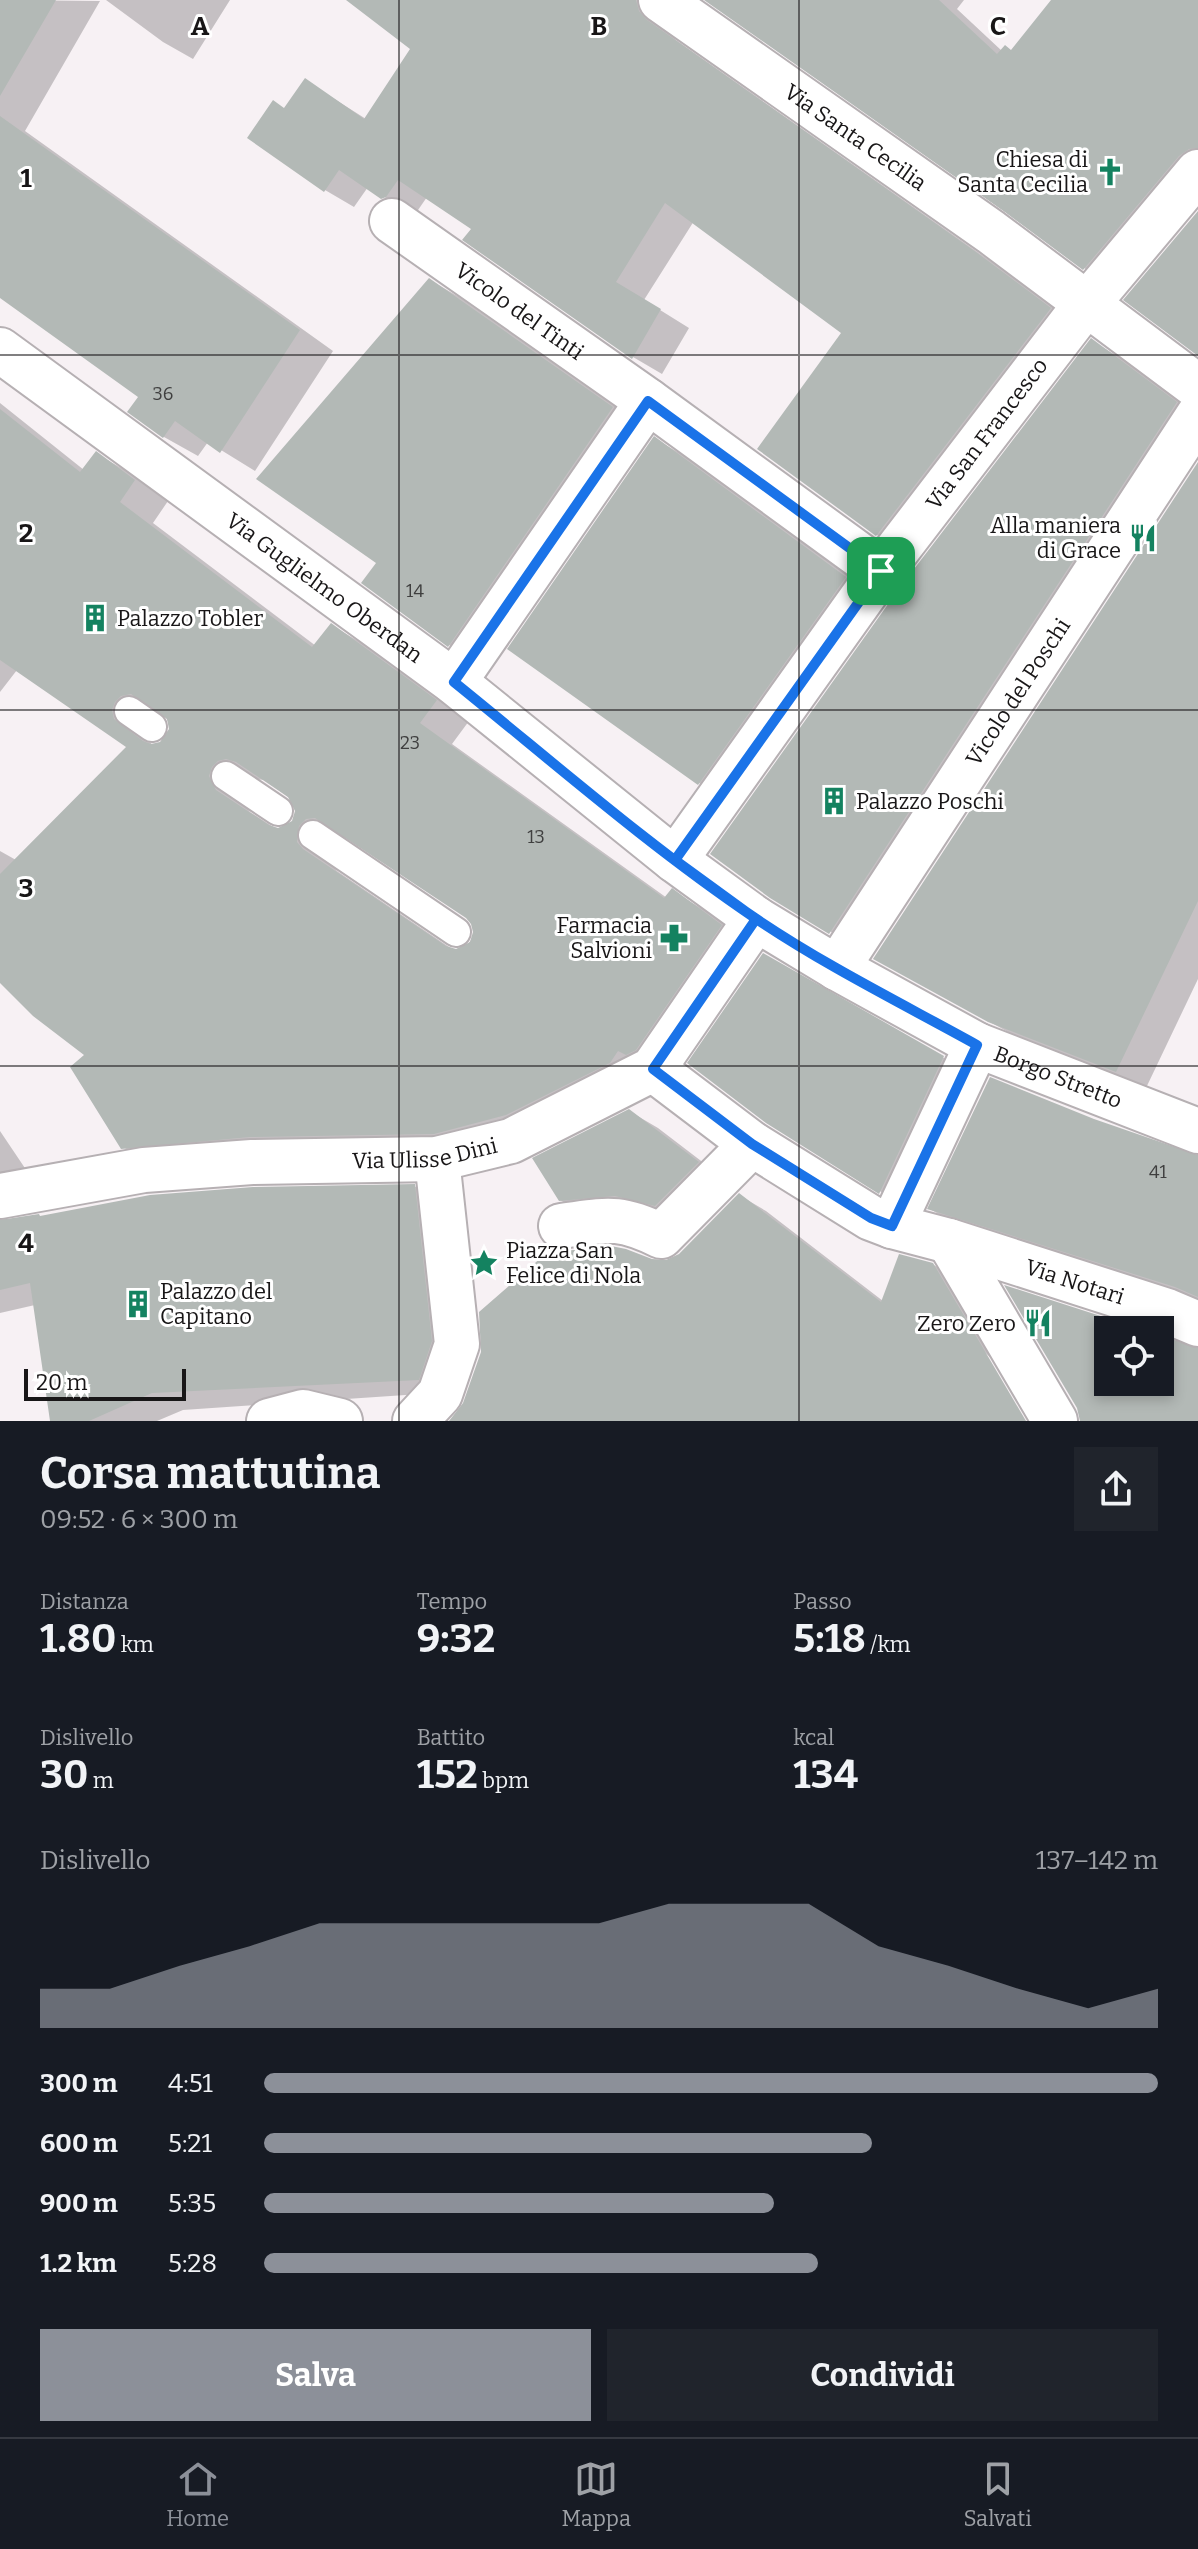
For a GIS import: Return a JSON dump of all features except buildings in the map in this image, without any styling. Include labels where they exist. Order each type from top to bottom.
[{"type":"street","name":"Via Santa Cecilia","points":[[661,0],[1089,303],[1198,387]]},
{"type":"street","name":"Via San Francesco","points":[[675,860],[881,571],[1089,303],[1198,172]]},
{"type":"street","name":"Vicolo del Tinti","points":[[392,221],[648,401],[881,571]]},
{"type":"street","name":"Via Guglielmo Oberdan","points":[[0,350],[454,682],[675,860],[756,919]]},
{"type":"street","points":[[454,682],[648,401]]},
{"type":"street","name":"Vicolo del Poschi","points":[[837,968],[1198,416]]},
{"type":"street","name":"Borgo Stretto","points":[[756,919],[837,968],[977,1045],[1198,1131]]},
{"type":"street","name":"Via Ulisse Dini","points":[[0,1196],[168,1168],[252,1162],[437,1159],[511,1141],[640,1060],[756,919]]},
{"type":"street","points":[[892,1226],[977,1045]]},
{"type":"street","name":"Via Notari","points":[[640,1060],[752,1144],[871,1218],[1167,1311],[1198,1324]]},
{"type":"street","points":[[561,1226],[612,1219],[634,1222],[661,1236],[752,1144]]},
{"type":"street","points":[[415,1421],[440,1394],[457,1344],[437,1159]]},
{"type":"street","points":[[949,1241],[1055,1421]]},
{"type":"lane","points":[[226,776],[278,811]]},
{"type":"lane","points":[[313,835],[456,932]]},
{"type":"place","name":"Chiesa di Santa Cecilia","points":[[1110,172]]},
{"type":"place","name":"Alla maniera di Grace","points":[[1143,538]]},
{"type":"place","name":"Palazzo Tobler","points":[[95,618]]},
{"type":"place","name":"Palazzo Poschi","points":[[834,801]]},
{"type":"place","name":"Farmacia Salvioni","points":[[674,938]]},
{"type":"place","name":"Piazza San Felice di Nola","points":[[484,1263]]},
{"type":"place","name":"Palazzo del Capitano","points":[[138,1304]]},
{"type":"place","name":"Zero Zero","points":[[1038,1323]]},
{"type":"route","points":[[881,571],[648,401],[454,682],[675,860],[756,919],[837,968],[977,1045],[892,1226],[871,1218],[752,1144],[653,1069],[756,919],[675,860],[881,571]]}]
